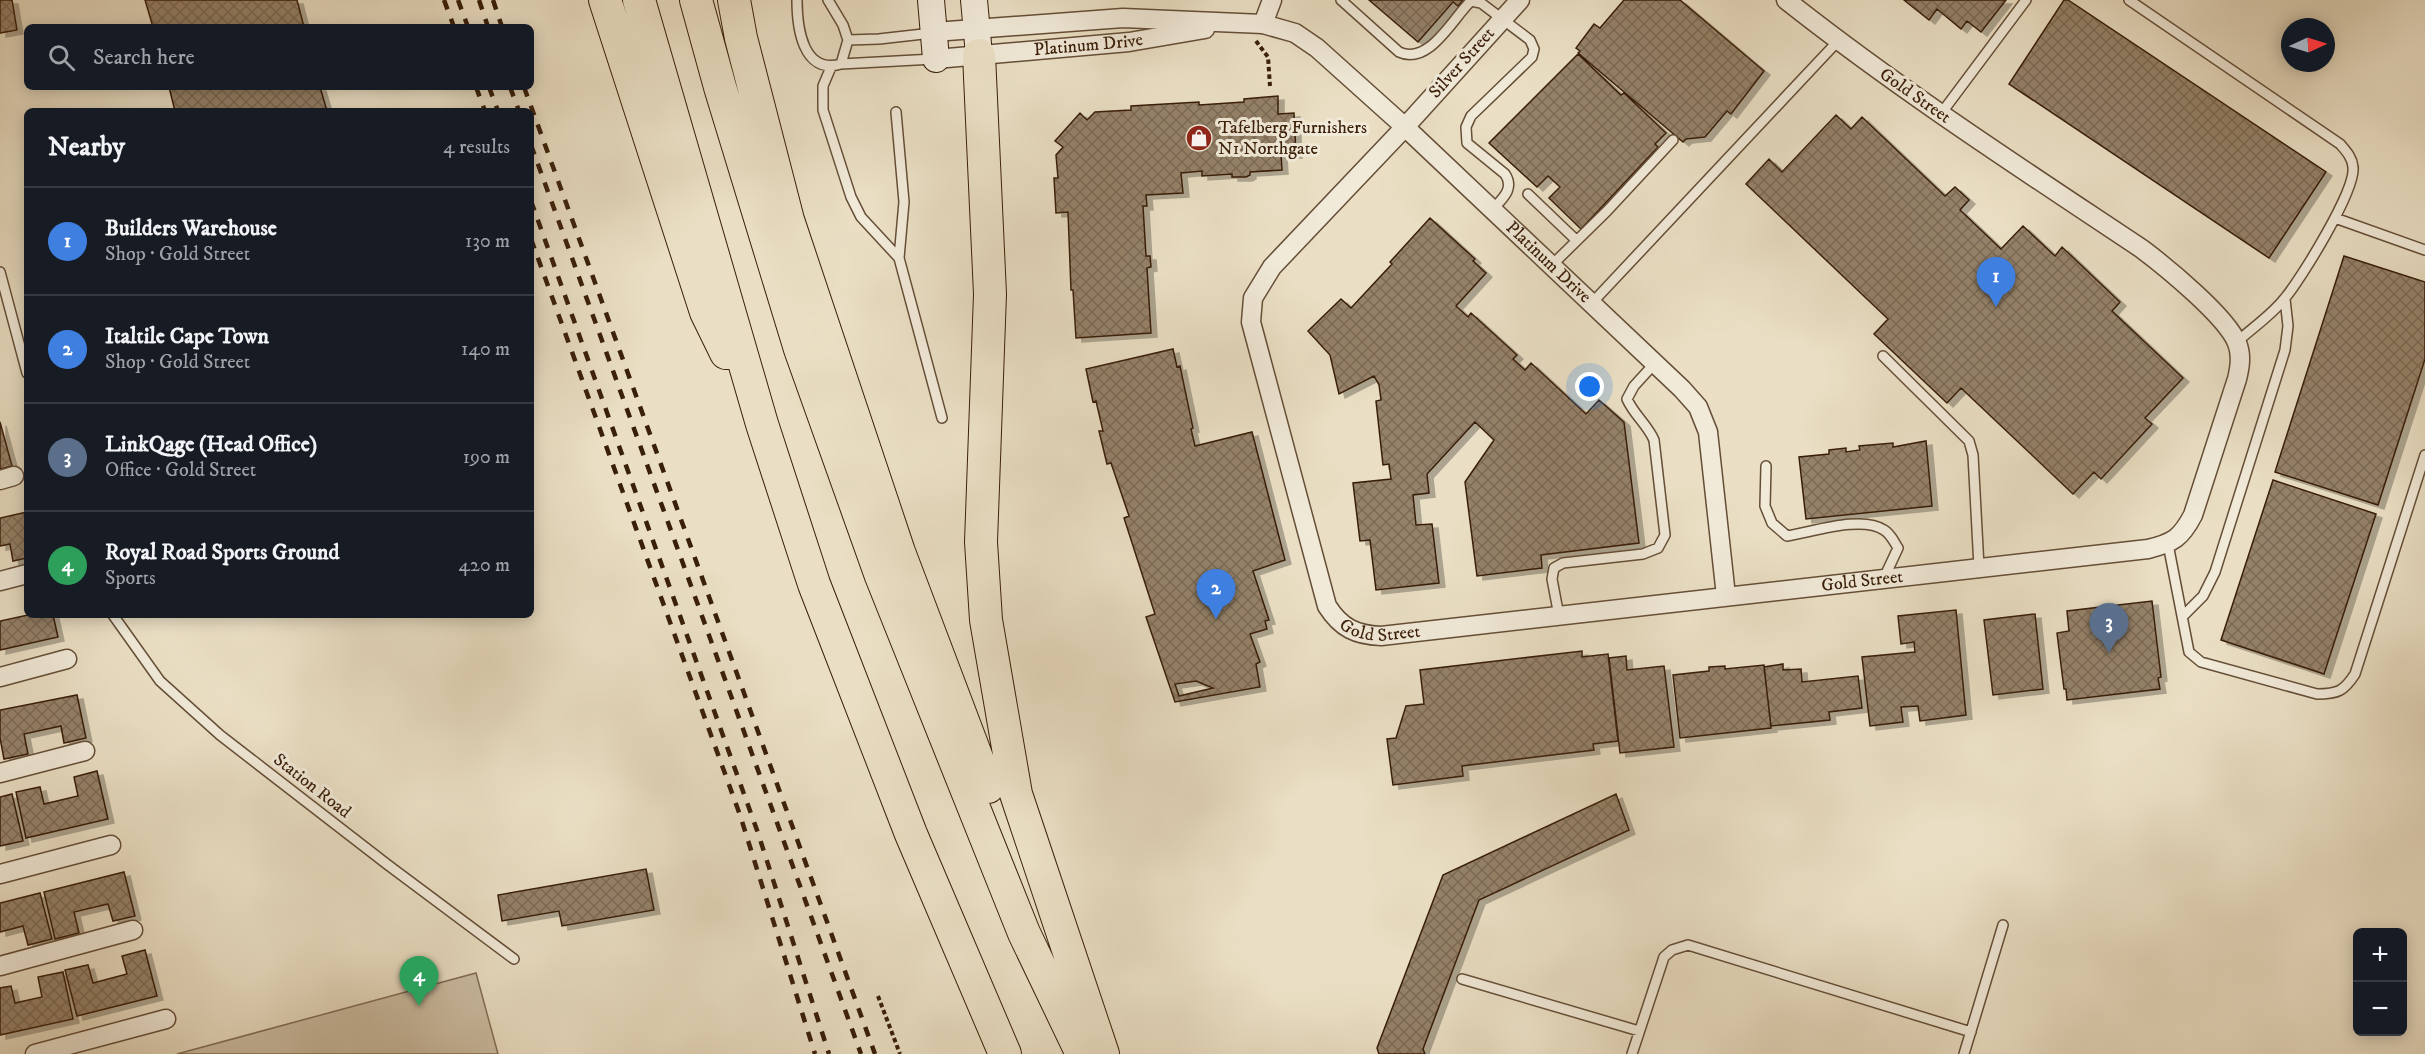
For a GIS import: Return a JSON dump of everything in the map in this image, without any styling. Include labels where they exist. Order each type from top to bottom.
[{"type":"highway","points":[[605,0],[705,312],[762,424]]},
{"type":"highway","points":[[639,0],[762,424],[814,584],[902,813],[1005,1054]]},
{"type":"highway","points":[[696,0],[720,87],[800,349],[881,576],[1024,933],[1083,1054]]},
{"type":"highway","points":[[734,0],[741,38],[788,220],[899,552],[987,784],[1024,933]]},
{"type":"highway","points":[[978,42],[990,294],[981,542],[986,620],[1016,794],[1103,1054]]},
{"type":"street","points":[[931,0],[936,59]]},
{"type":"street","points":[[974,0],[978,42]]},
{"type":"street","points":[[1263,24],[1272,0]]},
{"type":"street","name":"Silver Street","points":[[1405,127],[1520,0]]},
{"type":"street","name":"Gold Street","points":[[1786,0],[1940,115],[2150,255],[2173,273],[2223,322],[2237,342]]},
{"type":"street","name":"Platinum Drive","points":[[936,59],[978,42],[1123,18],[1263,24],[1295,33],[1317,48],[1405,127],[1655,363],[1698,407],[1708,432],[1726,596]]},
{"type":"street","name":"Platinum Drive","points":[[934,32],[978,42],[1129,42],[1239,23]]},
{"type":"street","name":"Gold Street","points":[[1405,127],[1272,267],[1253,298],[1251,322],[1327,606],[1337,621],[1351,631],[1363,636],[1381,636],[2148,549],[2168,544]]},
{"type":"street","points":[[2168,544],[2184,532],[2193,515],[2237,379],[2241,360],[2237,342]]},
{"type":"street","points":[[0,581],[24,575]]},
{"type":"street","points":[[0,677],[67,659]]},
{"type":"street","points":[[0,773],[85,751]]},
{"type":"street","points":[[0,874],[111,845]]},
{"type":"street","points":[[0,966],[133,930]]},
{"type":"street","points":[[35,1054],[166,1019]]},
{"type":"lane","points":[[797,0],[801,42],[816,62],[831,67],[842,64],[936,59]]},
{"type":"lane","points":[[828,0],[843,25],[848,40],[842,64]]},
{"type":"lane","points":[[1341,0],[1399,52],[1406,55],[1427,51],[1471,1],[1481,3],[1530,40],[1534,49],[1532,57],[1471,116],[1466,127],[1467,143],[1505,174],[1509,181],[1509,188],[1492,210]]},
{"type":"lane","points":[[1940,115],[2026,0]]},
{"type":"lane","points":[[2129,0],[2340,144],[2349,154],[2354,168],[2351,182],[2335,218],[2285,299],[2237,342]]},
{"type":"lane","points":[[848,40],[879,39],[934,32]]},
{"type":"lane","points":[[1591,304],[1838,41]]},
{"type":"lane","points":[[831,67],[823,86],[823,110],[851,197],[861,217],[899,258]]},
{"type":"lane","points":[[896,112],[904,202],[899,258],[942,418]]},
{"type":"lane","points":[[1551,266],[1607,211],[1673,140]]},
{"type":"lane","points":[[1528,194],[1576,240]]},
{"type":"lane","points":[[2335,218],[2425,250]]},
{"type":"lane","points":[[0,272],[24,362]]},
{"type":"lane","points":[[2183,616],[2203,596],[2218,561],[2285,350],[2288,326],[2285,299]]},
{"type":"lane","points":[[1883,356],[1969,441],[1973,455],[1980,567]]},
{"type":"lane","points":[[1559,615],[1552,579],[1554,568],[1563,563],[1643,554],[1658,548],[1665,535],[1654,440],[1648,427],[1632,412],[1627,399],[1634,386],[1655,363]]},
{"type":"lane","points":[[2168,544],[2189,652],[2201,662],[2317,694],[2333,694],[2346,687],[2355,674],[2425,455]]},
{"type":"lane","points":[[1766,466],[1765,506],[1772,523],[1787,536],[1851,524],[1883,528],[1898,548],[1884,578]]},
{"type":"lane","name":"Station Road","points":[[115,618],[160,681],[220,735],[388,866],[513,959]]},
{"type":"lane","points":[[1964,1054],[2003,925]]},
{"type":"lane","points":[[1632,1054],[1664,957],[1672,950],[1688,945],[1971,1032]]},
{"type":"lane","points":[[1462,979],[1639,1031]]},
{"type":"path","points":[[1256,41],[1268,57],[1270,86]]},
{"type":"path","points":[[878,996],[900,1054]]},
{"type":"shaded area","points":[[476,973],[498,1054],[177,1054]]},
{"type":"building","points":[[0,0],[12,0],[17,30],[0,33]]},
{"type":"building","points":[[145,0],[297,0],[303,24],[152,24]]},
{"type":"building","points":[[1369,0],[1463,0],[1458,6],[1453,2],[1418,42]]},
{"type":"building","points":[[1624,0],[1680,0],[1764,71],[1731,114],[1727,111],[1705,137],[1686,139],[1683,142],[1578,53],[1580,51],[1576,48],[1594,24],[1600,28]]},
{"type":"building","points":[[1904,0],[2006,0],[1981,32],[1967,21],[1961,29],[1937,9],[1929,20]]},
{"type":"building","points":[[2064,0],[2068,0],[2326,172],[2269,258],[2009,84]]},
{"type":"building","points":[[1578,54],[1666,133],[1655,144],[1658,147],[1581,229],[1549,198],[1560,187],[1548,176],[1537,187],[1489,143]]},
{"type":"building","points":[[170,90],[321,90],[326,108],[174,108]]},
{"type":"building","points":[[1278,96],[1278,114],[1294,113],[1296,154],[1281,154],[1282,170],[1250,172],[1250,175],[1246,177],[1232,177],[1232,174],[1202,176],[1202,171],[1181,173],[1183,193],[1146,195],[1147,206],[1143,206],[1146,256],[1150,256],[1151,267],[1147,268],[1151,333],[1076,338],[1073,290],[1071,290],[1068,212],[1056,213],[1054,178],[1058,178],[1056,155],[1063,147],[1055,141],[1080,113],[1087,120],[1095,112],[1131,110],[1131,106],[1244,102],[1244,99]]},
{"type":"building","points":[[1836,115],[1851,129],[1862,117],[1945,196],[1955,187],[1969,200],[1960,210],[2001,249],[2023,226],[2055,256],[2062,247],[2120,302],[2112,311],[2183,378],[2145,418],[2152,424],[2101,479],[2094,472],[2073,494],[1961,388],[1947,403],[1874,334],[1888,319],[1746,184],[1769,159],[1782,172]]},
{"type":"building","points":[[1430,218],[1475,259],[1473,261],[1486,273],[1456,306],[1468,317],[1471,313],[1517,355],[1513,359],[1525,370],[1531,363],[1586,414],[1599,400],[1624,422],[1639,543],[1541,555],[1542,568],[1477,576],[1465,482],[1494,440],[1475,422],[1427,474],[1429,493],[1413,495],[1416,525],[1432,524],[1439,583],[1376,590],[1370,540],[1360,541],[1353,483],[1391,479],[1389,464],[1383,465],[1376,401],[1381,400],[1379,385],[1374,376],[1339,394],[1330,355],[1308,331],[1341,299],[1351,308]]},
{"type":"building","points":[[2344,256],[2425,282],[2425,359],[2378,505],[2275,472]]},
{"type":"building","points":[[1173,349],[1177,367],[1180,366],[1195,446],[1252,432],[1285,560],[1253,571],[1269,620],[1265,621],[1267,629],[1250,634],[1260,662],[1256,664],[1260,687],[1175,702],[1146,617],[1155,614],[1124,518],[1129,516],[1111,463],[1107,464],[1099,431],[1103,431],[1096,401],[1093,402],[1086,369]],"holes":[[[1196,681],[1213,688],[1179,696],[1175,684]]]},
{"type":"building","points":[[0,422],[12,466],[0,469]]},
{"type":"building","points":[[1926,441],[1932,506],[1806,519],[1799,457],[1829,454],[1829,450],[1846,448],[1846,452],[1860,450],[1859,446],[1893,443],[1893,447]]},
{"type":"building","points":[[2273,480],[2376,514],[2324,674],[2221,640]]},
{"type":"building","points":[[24,513],[24,559],[13,561],[10,544],[0,546],[0,518]]},
{"type":"building","points":[[2152,601],[2161,677],[2158,678],[2160,689],[2067,700],[2057,633],[2069,631],[2067,611]]},
{"type":"building","points":[[1956,610],[1966,715],[1920,721],[1918,706],[1901,707],[1903,722],[1870,726],[1862,657],[1915,652],[1914,642],[1901,644],[1898,616]]},
{"type":"building","points":[[2035,614],[2043,689],[1993,695],[1984,620]]},
{"type":"building","points":[[24,616],[24,618],[54,618],[58,637],[0,650],[0,621]]},
{"type":"building","points":[[1582,651],[1582,657],[1608,654],[1618,741],[1593,744],[1594,750],[1462,766],[1463,776],[1393,785],[1387,739],[1396,738],[1406,706],[1424,704],[1420,670]]},
{"type":"building","points":[[1626,656],[1627,670],[1664,666],[1674,747],[1620,753],[1609,658]]},
{"type":"building","points":[[1783,664],[1783,670],[1801,669],[1802,682],[1858,676],[1862,708],[1829,712],[1830,720],[1771,726],[1764,667]]},
{"type":"building","points":[[1764,665],[1771,728],[1680,738],[1673,675],[1709,671],[1709,667],[1725,666],[1725,669]]},
{"type":"building","points":[[77,695],[86,738],[64,743],[61,726],[24,734],[28,754],[4,759],[0,738],[0,710]]},
{"type":"building","points":[[97,771],[108,819],[26,838],[16,792],[40,787],[44,804],[78,796],[74,777]]},
{"type":"building","points":[[12,794],[23,841],[0,846],[0,797]]},
{"type":"building","points":[[1616,794],[1629,830],[1479,900],[1423,1049],[1425,1054],[1379,1054],[1377,1048],[1443,875]]},
{"type":"building","points":[[646,869],[654,910],[562,926],[559,911],[502,921],[498,895]]},
{"type":"building","points":[[124,872],[135,916],[113,921],[108,904],[74,912],[79,933],[55,939],[44,892]]},
{"type":"building","points":[[40,893],[52,939],[28,945],[23,926],[0,932],[0,903]]},
{"type":"building","points":[[145,950],[157,996],[77,1016],[65,970],[88,965],[93,983],[127,974],[122,956]]},
{"type":"building","points":[[63,972],[73,1019],[0,1035],[0,988],[11,986],[15,1003],[42,997],[38,977]]},
{"type":"railway","points":[[444,0],[453,24]]},
{"type":"railway","points":[[458,0],[467,24]]},
{"type":"railway","points":[[479,0],[487,24]]},
{"type":"railway","points":[[493,0],[501,24]]},
{"type":"railway","points":[[477,90],[484,108]]},
{"type":"railway","points":[[490,90],[497,108]]},
{"type":"railway","points":[[511,90],[518,108]]},
{"type":"railway","points":[[525,90],[532,108]]},
{"type":"railway","points":[[534,115],[875,1054]]},
{"type":"railway","points":[[534,153],[861,1054]]},
{"type":"railway","points":[[534,209],[758,833],[829,1054]]},
{"type":"railway","points":[[534,247],[740,815],[815,1054]]},
{"type":"place","name":"Tafelberg Furnishers N1 Northgate","points":[[1199,138]]},
{"type":"place","name":"Builders Warehouse","points":[[1996,307]]},
{"type":"place","name":"Italtile Cape Town","points":[[1216,619]]},
{"type":"place","name":"LinkQage (Head Office)","points":[[2109,653]]},
{"type":"place","name":"Royal Road Sports Ground","points":[[419,1006]]}]
